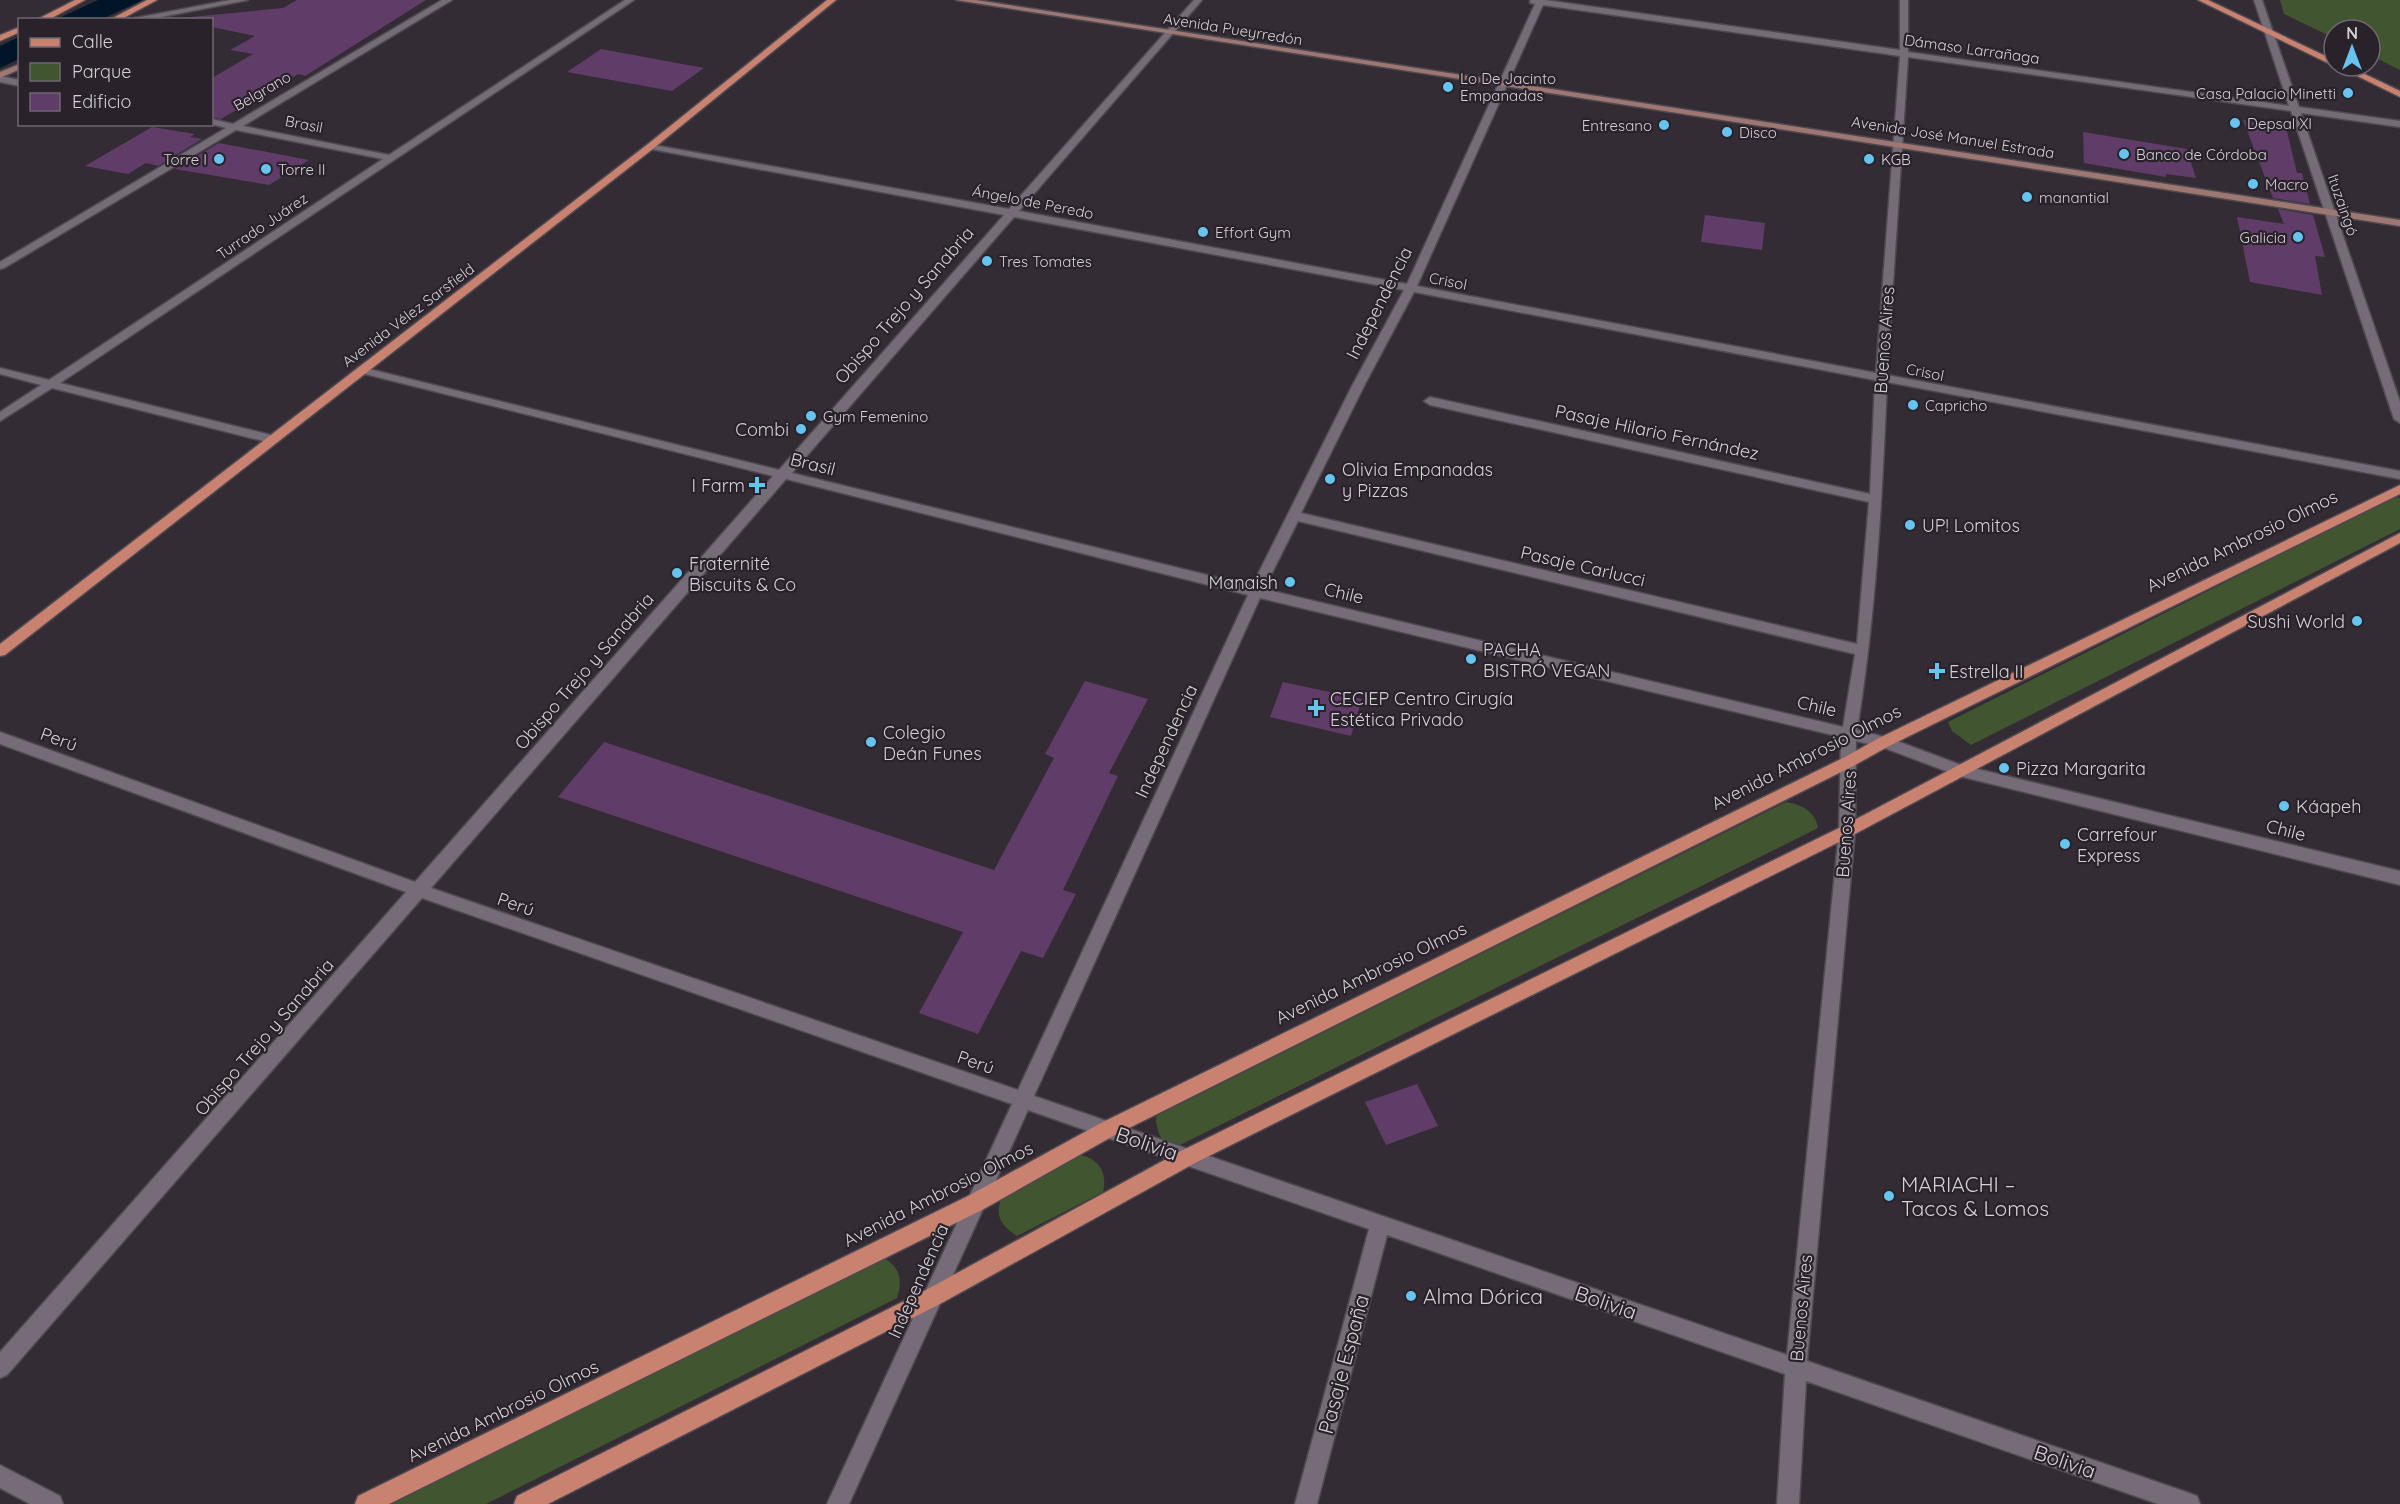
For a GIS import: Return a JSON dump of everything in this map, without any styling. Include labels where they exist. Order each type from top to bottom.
[{"type":"main road","points":[[44,18],[77,0]]},
{"type":"main road","points":[[117,18],[153,0]]},
{"type":"main road","name":"Avenida Vélez Sarsfield","points":[[0,651],[651,146],[832,0]]},
{"type":"main road","name":"Avenida Pueyrredón","points":[[960,0],[1502,83]]},
{"type":"main road","points":[[2202,0],[2322,57]]},
{"type":"main road","points":[[0,39],[18,30]]},
{"type":"main road","points":[[0,39],[18,37]]},
{"type":"main road","points":[[0,77],[18,67]]},
{"type":"main road","points":[[2366,78],[2400,94]]},
{"type":"main road","name":"Avenida José Manuel Estrada","points":[[1502,83],[2400,223]]},
{"type":"main road","name":"Avenida Ambrosio Olmos","points":[[366,1504],[975,1203],[1108,1129],[1850,761],[1884,742],[2400,489]]},
{"type":"main road","points":[[525,1504],[931,1298],[1188,1157],[1847,831],[2400,537]]},
{"type":"street","points":[[140,18],[244,0]]},
{"type":"street","name":"Belgrano","points":[[0,266],[232,126],[448,0]]},
{"type":"street","points":[[608,0],[628,1]]},
{"type":"street","name":"Obispo Trejo y Sanabria","points":[[0,1368],[1198,0]]},
{"type":"street","name":"Dámaso Larrañaga","points":[[1529,0],[2400,124]]},
{"type":"street","name":"Buenos Aires","points":[[1788,1504],[1796,1368],[1847,831],[1849,734],[1863,651],[1875,499],[1904,53],[1904,0]]},
{"type":"street","name":"Ituzaingó","points":[[2258,0],[2400,419]]},
{"type":"street","name":"Turrado Juárez","points":[[0,417],[628,1]]},
{"type":"street","name":"Independencia","points":[[838,1504],[1256,592],[1358,386],[1410,290],[1540,1]]},
{"type":"street","points":[[0,77],[18,82]]},
{"type":"street","name":"Brasil","points":[[213,122],[390,158]]},
{"type":"street","name":"Ángelo de Peredo","points":[[651,146],[1010,212],[1410,290]]},
{"type":"street","name":"Crisol","points":[[1410,290],[2400,475]]},
{"type":"street","name":"Brasil","points":[[361,370],[1256,592]]},
{"type":"street","points":[[0,371],[271,439]]},
{"type":"street","name":"Pasaje Hilario Fernández","points":[[1430,401],[1875,499]]},
{"type":"street","name":"Pasaje Carlucci","points":[[1295,516],[1863,651]]},
{"type":"street","name":"Chile","points":[[1256,592],[1884,742],[1959,770],[2400,878]]},
{"type":"street","name":"Perú","points":[[0,738],[418,890],[1022,1099]]},
{"type":"street","name":"Bolivia","points":[[1022,1099],[2189,1504]]},
{"type":"street","name":"Pasaje España","points":[[1306,1504],[1380,1223]]},
{"type":"street","points":[[0,1476],[52,1504]]},
{"type":"green space","points":[[2280,0],[2400,0],[2400,70],[2382,61],[2382,18],[2322,18],[2322,32],[2284,14]]},
{"type":"green space","points":[[2395,497],[2400,498],[2400,529],[1971,745],[1952,731],[1948,722]]},
{"type":"green space","points":[[1786,802],[1811,813],[1818,828],[1170,1150],[1161,1138],[1156,1116]]},
{"type":"green space","points":[[1078,1155],[1091,1159],[1100,1167],[1104,1178],[1103,1192],[1017,1236],[1003,1224],[999,1208],[1003,1196]]},
{"type":"green space","points":[[884,1258],[894,1266],[899,1275],[900,1286],[897,1298],[486,1504],[384,1504]]},
{"type":"water","points":[[98,0],[143,0],[104,18],[59,18]]},
{"type":"water","points":[[18,37],[18,59],[0,68],[0,46]]},
{"type":"building","points":[[297,0],[426,0],[305,76],[298,74],[221,119],[213,117],[213,77],[253,54],[230,50],[255,36],[213,27],[213,18],[191,17],[283,8]]},
{"type":"building","points":[[601,49],[704,68],[672,91],[567,72]]},
{"type":"building","points":[[2243,120],[2286,127],[2297,173],[2302,173],[2310,204],[2273,198]]},
{"type":"building","points":[[152,127],[195,134],[190,137],[202,139],[158,166],[146,163],[128,174],[85,166]]},
{"type":"building","name":"Banco de Córdoba","points":[[2083,132],[2187,149],[2196,178],[2166,174],[2166,177],[2084,163]]},
{"type":"building","points":[[219,143],[309,160],[269,185],[175,169]]},
{"type":"building","points":[[2278,209],[2313,215],[2325,257],[2315,256],[2322,295],[2250,282],[2237,217],[2284,224]]},
{"type":"building","points":[[1705,215],[1765,223],[1762,250],[1701,242]]},
{"type":"building","points":[[1085,681],[1148,699],[1109,773],[1118,776],[1063,890],[1076,894],[1043,958],[1021,951],[978,1034],[919,1013],[963,932],[558,797],[604,742],[994,870],[1054,758],[1045,754]]},
{"type":"building","name":"CECIEP Centro Cirugía Estética Privado","points":[[1283,682],[1362,699],[1351,736],[1270,717]]},
{"type":"building","points":[[1417,1084],[1438,1126],[1386,1145],[1365,1102]]},
{"type":"place","name":"Lo De Jacinto Empanadas","points":[[1448,87]]},
{"type":"place","name":"Casa Palacio Minetti","points":[[2348,93]]},
{"type":"place","name":"Depsal XI","points":[[2235,123]]},
{"type":"place","name":"Entresano","points":[[1664,125]]},
{"type":"place","name":"Disco","points":[[1727,132]]},
{"type":"place","name":"Banco de Córdoba","points":[[2124,154]]},
{"type":"place","name":"Torre I","points":[[219,159]]},
{"type":"place","name":"KGB","points":[[1869,159]]},
{"type":"place","name":"Torre II","points":[[266,169]]},
{"type":"place","name":"Macro","points":[[2253,184]]},
{"type":"place","name":"manantial","points":[[2027,197]]},
{"type":"place","name":"Effort Gym","points":[[1203,232]]},
{"type":"place","name":"Galicia","points":[[2298,237]]},
{"type":"place","name":"Tres Tomates","points":[[987,261]]},
{"type":"place","name":"Capricho","points":[[1913,405]]},
{"type":"place","name":"Gym Femenino","points":[[811,416]]},
{"type":"place","name":"Combi","points":[[801,429]]},
{"type":"place","name":"Olivia Empanadas y Pizzas","points":[[1330,479]]},
{"type":"place","name":"I Farm","points":[[757,485]]},
{"type":"place","name":"UP! Lomitos","points":[[1910,525]]},
{"type":"place","name":"Fraternité Biscuits & Co","points":[[677,573]]},
{"type":"place","name":"Manaish","points":[[1290,582]]},
{"type":"place","name":"Sushi World","points":[[2357,621]]},
{"type":"place","name":"PACHA BISTRÓ VEGAN","points":[[1471,659]]},
{"type":"place","name":"Estrella II","points":[[1937,671]]},
{"type":"place","name":"CECIEP Centro Cirugía Estética Privado","points":[[1316,708]]},
{"type":"place","name":"Colegio Deán Funes","points":[[871,742]]},
{"type":"place","name":"Pizza Margarita","points":[[2004,768]]},
{"type":"place","name":"Káapeh","points":[[2284,806]]},
{"type":"place","name":"Carrefour Express","points":[[2065,844]]},
{"type":"place","name":"MARIACHI – Tacos & Lomos","points":[[1889,1196]]},
{"type":"place","name":"Alma Dórica","points":[[1411,1296]]}]
